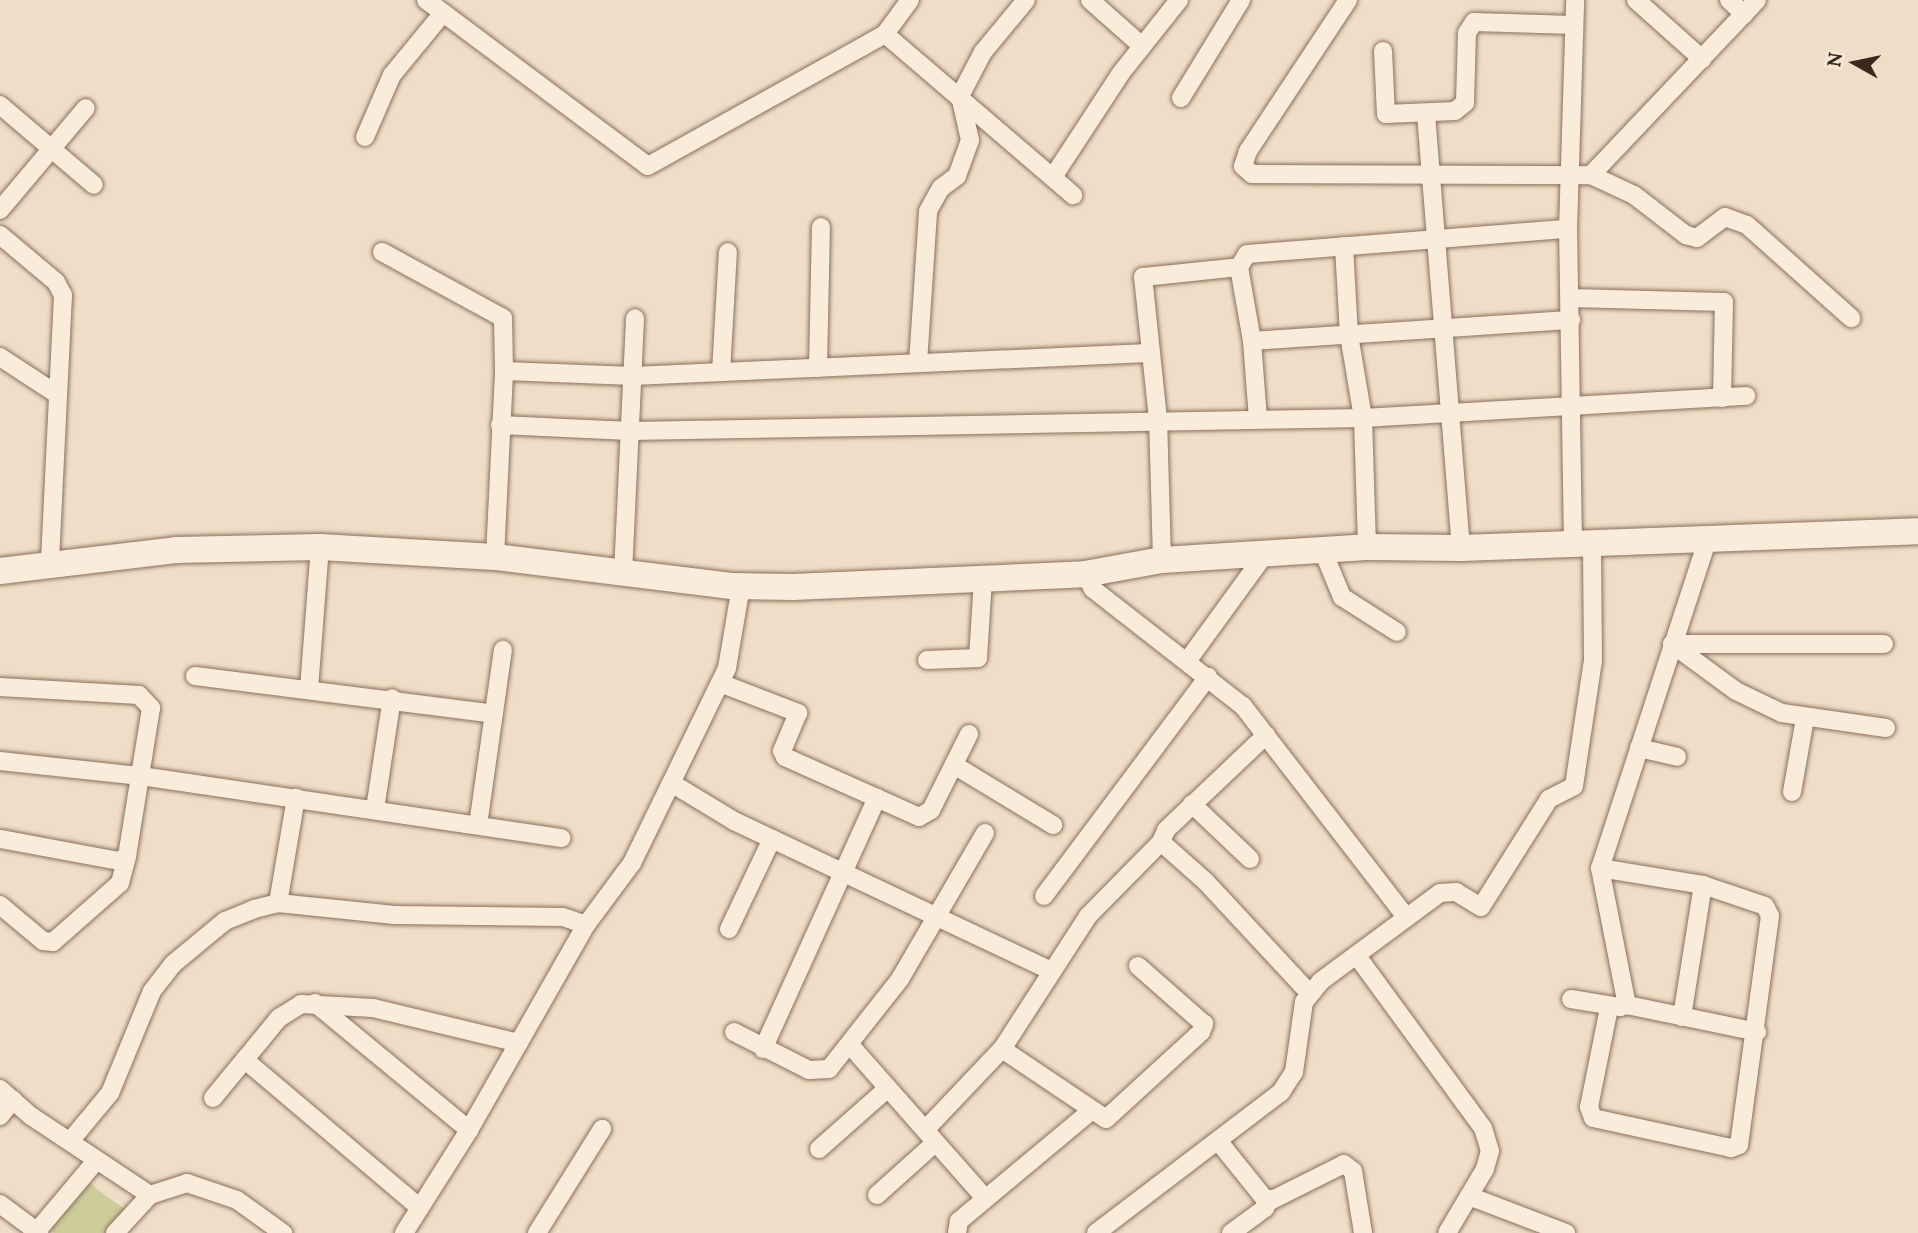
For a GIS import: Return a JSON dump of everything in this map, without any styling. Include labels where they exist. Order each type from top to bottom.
[{"type":"main road","points":[[0,571],[50,562],[176,550],[320,547],[495,556],[624,575],[741,586],[1085,574],[1162,560],[1367,547],[1461,548],[1918,531]]},
{"type":"street","points":[[426,0],[648,166],[885,34],[910,0]]},
{"type":"street","points":[[918,363],[928,211],[941,188],[957,176],[970,140],[960,96],[984,52],[1026,0]]},
{"type":"street","points":[[1090,0],[1142,46]]},
{"type":"street","points":[[1053,177],[1142,46],[1179,0]]},
{"type":"street","points":[[1181,98],[1241,0]]},
{"type":"street","points":[[1348,0],[1243,166],[1267,177],[1570,179],[1591,175],[1757,0]]},
{"type":"street","points":[[1106,1231],[1219,1142],[1290,1081],[1309,993],[1406,916],[1448,891],[1481,907],[1549,799],[1574,786],[1593,662],[1569,406],[1571,320],[1568,229],[1575,0]]},
{"type":"street","points":[[1636,0],[1702,59]]},
{"type":"street","points":[[1729,0],[1744,14]]},
{"type":"street","points":[[365,137],[392,75],[443,13]]},
{"type":"street","points":[[1383,51],[1386,114],[1455,111],[1465,103],[1467,33],[1474,22],[1574,25]]},
{"type":"street","points":[[885,34],[1073,195]]},
{"type":"street","points":[[0,105],[94,185]]},
{"type":"street","points":[[0,210],[86,108]]},
{"type":"street","points":[[1426,114],[1440,328],[1461,548]]},
{"type":"street","points":[[1591,175],[1634,195],[1686,235],[1697,238],[1725,217],[1747,225],[1851,318]]},
{"type":"street","points":[[818,368],[821,228]]},
{"type":"street","points":[[1258,419],[1252,341],[1239,267],[1247,254],[1568,229]]},
{"type":"street","points":[[0,235],[61,287],[50,562]]},
{"type":"street","points":[[1344,246],[1349,335],[1363,418],[1367,547]]},
{"type":"street","points":[[721,372],[728,252]]},
{"type":"street","points":[[382,253],[503,318],[504,371],[495,556]]},
{"type":"street","points":[[1162,560],[1158,419],[1148,353],[1143,277],[1239,267]]},
{"type":"street","points":[[1570,298],[1724,302],[1723,398]]},
{"type":"street","points":[[624,575],[635,318]]},
{"type":"street","points":[[1252,341],[1571,320]]},
{"type":"street","points":[[504,371],[632,376],[1148,353]]},
{"type":"street","points":[[0,358],[58,395]]},
{"type":"street","points":[[500,425],[630,431],[1158,419],[1363,418],[1746,396]]},
{"type":"street","points":[[1627,1006],[1600,869],[1707,538]]},
{"type":"street","points":[[309,689],[320,547]]},
{"type":"street","points":[[1323,551],[1342,597],[1397,632]]},
{"type":"street","points":[[1188,660],[1265,554]]},
{"type":"street","points":[[1085,574],[1093,589],[1188,660],[1242,706],[1406,916]]},
{"type":"street","points":[[927,660],[978,658],[983,579]]},
{"type":"street","points":[[404,1233],[469,1130],[586,925],[632,863],[673,784],[720,683],[740,614],[741,586]]},
{"type":"street","points":[[1672,644],[1884,644]]},
{"type":"street","points":[[1672,644],[1736,691],[1805,718],[1886,728]]},
{"type":"street","points":[[478,825],[503,650]]},
{"type":"street","points":[[195,676],[392,698],[494,714]]},
{"type":"street","points":[[1044,896],[1208,677]]},
{"type":"street","points":[[720,683],[798,713],[782,751],[785,757],[919,817],[926,815],[969,734]]},
{"type":"street","points":[[0,687],[147,699],[151,708],[127,856],[120,883],[54,942],[43,941],[0,905]]},
{"type":"street","points":[[375,809],[392,698]]},
{"type":"street","points":[[1792,792],[1805,718]]},
{"type":"street","points":[[877,1195],[930,1137],[1002,1049],[1088,916],[1161,842],[1166,830],[1266,735]]},
{"type":"street","points":[[1639,748],[1678,757]]},
{"type":"street","points":[[0,761],[141,776],[561,838]]},
{"type":"street","points":[[954,765],[1053,825]]},
{"type":"street","points":[[673,784],[772,839],[1052,971]]},
{"type":"street","points":[[278,903],[296,798]]},
{"type":"street","points":[[763,1049],[877,798]]},
{"type":"street","points":[[1192,804],[1250,859]]},
{"type":"street","points":[[734,1032],[763,1049],[821,1072],[829,1069],[900,979],[985,833]]},
{"type":"street","points":[[0,839],[119,860],[127,856]]},
{"type":"street","points":[[729,929],[772,839]]},
{"type":"street","points":[[1161,842],[1206,882],[1309,993]]},
{"type":"street","points":[[1600,869],[1703,885],[1754,900],[1765,906],[1770,916],[1744,1135],[1739,1145],[1731,1148],[1593,1118],[1589,1107],[1609,1008]]},
{"type":"street","points":[[1682,1017],[1703,885]]},
{"type":"street","points":[[71,1140],[110,1093],[152,991],[173,964],[225,922],[278,903],[394,915],[563,917],[586,925]]},
{"type":"street","points":[[1357,956],[1483,1128],[1490,1151],[1469,1196],[1447,1233]]},
{"type":"street","points":[[1002,1049],[1090,1112],[1106,1119],[1201,1032],[1204,1024],[1138,966]]},
{"type":"street","points":[[1571,999],[1609,1008],[1627,1006],[1757,1032]]},
{"type":"street","points":[[213,1098],[290,1008],[314,1003],[407,1014],[519,1043]]},
{"type":"street","points":[[314,1003],[469,1130]]},
{"type":"street","points":[[850,1045],[985,1198]]},
{"type":"street","points":[[245,1060],[420,1208]]},
{"type":"street","points":[[819,1149],[888,1088]]},
{"type":"street","points":[[0,1116],[6,1095],[71,1140],[96,1161],[150,1195]]},
{"type":"street","points":[[954,1232],[985,1198],[1090,1112]]},
{"type":"street","points":[[537,1233],[601,1129]]},
{"type":"street","points":[[1219,1142],[1269,1199]]},
{"type":"street","points":[[0,1204],[38,1232],[96,1161]]},
{"type":"street","points":[[1231,1233],[1265,1208],[1269,1199],[1344,1164],[1353,1171],[1363,1233]]},
{"type":"street","points":[[115,1233],[150,1195],[175,1183],[197,1185],[253,1208],[283,1233]]},
{"type":"street","points":[[1469,1196],[1566,1233]]},
{"type":"green space","points":[[85,1180],[127,1211],[110,1233],[54,1233],[49,1229]]}]
